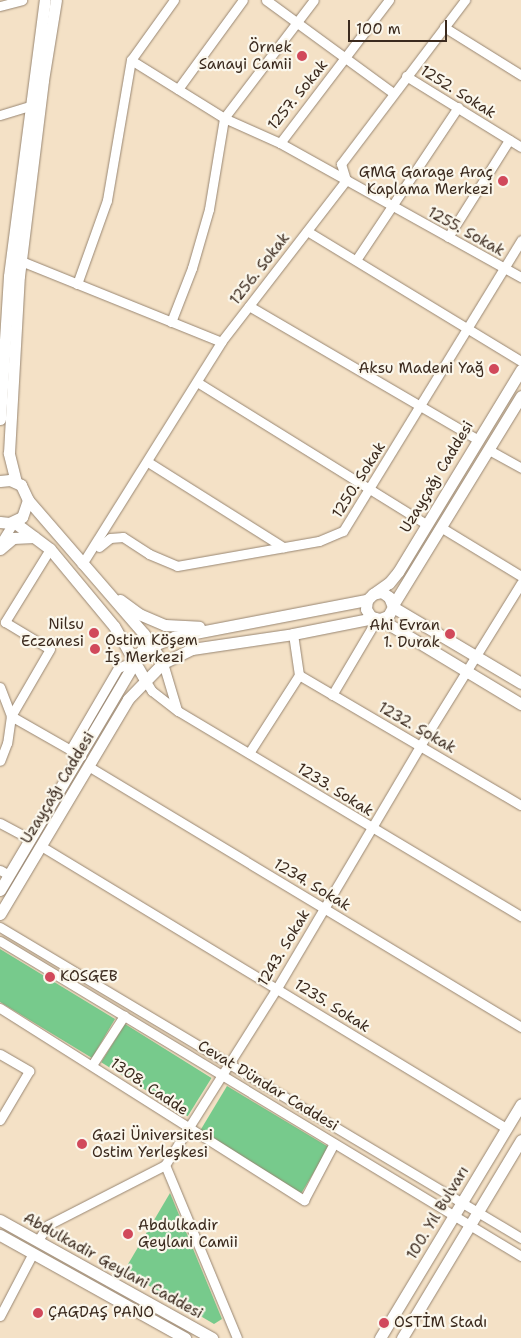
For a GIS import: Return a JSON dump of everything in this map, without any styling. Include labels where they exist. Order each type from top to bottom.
[{"type":"main road","points":[[16,482],[8,453],[21,261],[45,0]]},
{"type":"main road","points":[[0,419],[9,276],[34,106],[56,0]]},
{"type":"main road","name":"Uzayçağı Caddesi","points":[[370,597],[398,572],[521,370]]},
{"type":"main road","name":"Uzayçağı Caddesi","points":[[393,606],[521,396]]},
{"type":"main road","points":[[0,481],[16,482],[25,489],[28,500],[152,646],[163,664],[192,649],[377,619],[388,616],[393,606]]},
{"type":"main road","points":[[14,522],[25,513],[28,500]]},
{"type":"main road","points":[[0,522],[14,522],[50,549],[114,626],[132,662],[145,680]]},
{"type":"main road","points":[[0,549],[13,538],[34,536]]},
{"type":"main road","points":[[104,590],[139,614],[165,625],[216,629]]},
{"type":"main road","points":[[132,662],[142,650],[174,637],[386,594],[393,606],[521,683]]},
{"type":"main road","points":[[370,597],[366,609],[377,619],[521,704]]},
{"type":"main road","name":"Uzayçağı Caddesi","points":[[0,890],[4,873],[30,839],[76,753],[124,684],[132,662]]},
{"type":"main road","name":"Uzayçağı Caddesi","points":[[0,914],[128,699],[163,664]]},
{"type":"main road","name":"100. Yıl Bulvarı","points":[[380,1338],[521,1104]]},
{"type":"main road","points":[[402,1338],[521,1140]]},
{"type":"main road","name":"Abdulkadir Geylani Caddesi","points":[[0,1220],[212,1338]]},
{"type":"main road","name":"Abdulkadir Geylani Caddesi","points":[[0,1234],[185,1338]]},
{"type":"main road","points":[[33,1253],[38,1240]]},
{"type":"street","points":[[0,6],[22,0]]},
{"type":"street","points":[[77,284],[107,200],[131,60],[174,0]]},
{"type":"street","points":[[178,90],[243,0]]},
{"type":"street","points":[[266,0],[393,93]]},
{"type":"street","points":[[171,322],[192,268],[209,209],[224,118],[314,0]]},
{"type":"street","name":"1257. Sokak","points":[[131,60],[224,118],[280,142],[389,0]]},
{"type":"street","points":[[346,180],[341,164],[465,0]]},
{"type":"street","points":[[444,27],[521,75]]},
{"type":"street","name":"1252. Sokak","points":[[406,76],[521,147]]},
{"type":"street","points":[[0,115],[34,106]]},
{"type":"street","points":[[356,260],[458,107]]},
{"type":"street","points":[[448,237],[510,140]]},
{"type":"street","name":"1255. Sokak","points":[[280,142],[521,277]]},
{"type":"street","name":"1256. Sokak","points":[[82,564],[92,553],[221,342],[346,180]]},
{"type":"street","points":[[307,231],[468,327],[521,361]]},
{"type":"street","name":"1250. Sokak","points":[[92,553],[110,538],[123,537],[149,554],[177,566],[319,541],[343,531],[521,240]]},
{"type":"street","points":[[21,261],[221,342]]},
{"type":"street","points":[[249,306],[478,440]]},
{"type":"street","points":[[197,382],[426,524]]},
{"type":"street","points":[[489,450],[521,468]]},
{"type":"street","points":[[148,462],[283,547]]},
{"type":"street","points":[[0,544],[14,522]]},
{"type":"street","points":[[442,528],[521,576]]},
{"type":"street","points":[[0,761],[8,743],[11,716],[50,649],[6,622],[50,549]]},
{"type":"street","name":"1243. Sokak","points":[[165,1165],[190,1130],[277,988],[420,746],[468,672],[521,583]]},
{"type":"street","points":[[332,695],[377,619]]},
{"type":"street","points":[[249,753],[299,675],[293,634]]},
{"type":"street","points":[[163,664],[177,710]]},
{"type":"street","name":"1232. Sokak","points":[[299,675],[521,805]]},
{"type":"street","name":"1233. Sokak","points":[[145,680],[152,691],[177,710],[371,828],[521,916]]},
{"type":"street","points":[[0,687],[11,716],[76,753]]},
{"type":"street","name":"1234. Sokak","points":[[88,766],[521,1027]]},
{"type":"street","points":[[0,822],[30,839]]},
{"type":"street","name":"1235. Sokak","points":[[40,846],[506,1128]]},
{"type":"street","name":"Cevat Dündar Caddesi","points":[[0,927],[521,1238]]},
{"type":"street","name":"Cevat Dündar Caddesi","points":[[0,941],[521,1256]]},
{"type":"street","name":"1308. Cadde","points":[[0,1008],[92,1065],[190,1130],[304,1200],[334,1143]]},
{"type":"street","points":[[92,1065],[124,1016]]},
{"type":"street","points":[[0,1054],[29,1071],[0,1120]]},
{"type":"street","points":[[38,1240],[48,1225],[165,1165],[237,1338]]},
{"type":"street","points":[[0,1316],[33,1253]]},
{"type":"green space","points":[[0,949],[115,1019],[92,1058],[0,1002]]},
{"type":"green space","points":[[125,1024],[212,1078],[188,1116],[101,1062]]},
{"type":"green space","points":[[227,1086],[329,1147],[301,1194],[199,1132]]},
{"type":"green space","points":[[170,1193],[222,1319],[214,1324],[124,1271]]},
{"type":"place","name":"Örnek Sanayi Camii","points":[[302,56]]},
{"type":"place","name":"GMG Garage Araç Kaplama Merkezi","points":[[503,181]]},
{"type":"place","name":"Aksu Madeni Yağ","points":[[494,369]]},
{"type":"place","name":"Nilsu Eczanesi","points":[[94,633]]},
{"type":"place","name":"Ahi Evran 1. Durak","points":[[450,634]]},
{"type":"place","name":"Ostim Köşem İş Merkezi","points":[[95,649]]},
{"type":"place","name":"KOSGEB","points":[[50,977]]},
{"type":"place","name":"Gazi Üniversitesi Ostim Yerleşkesi","points":[[82,1144]]},
{"type":"place","name":"Abdulkadir Geylani Camii","points":[[128,1234]]},
{"type":"place","name":"ÇAGDAŞ PANO","points":[[38,1313]]},
{"type":"place","name":"OSTİM Stadı","points":[[384,1323]]}]
